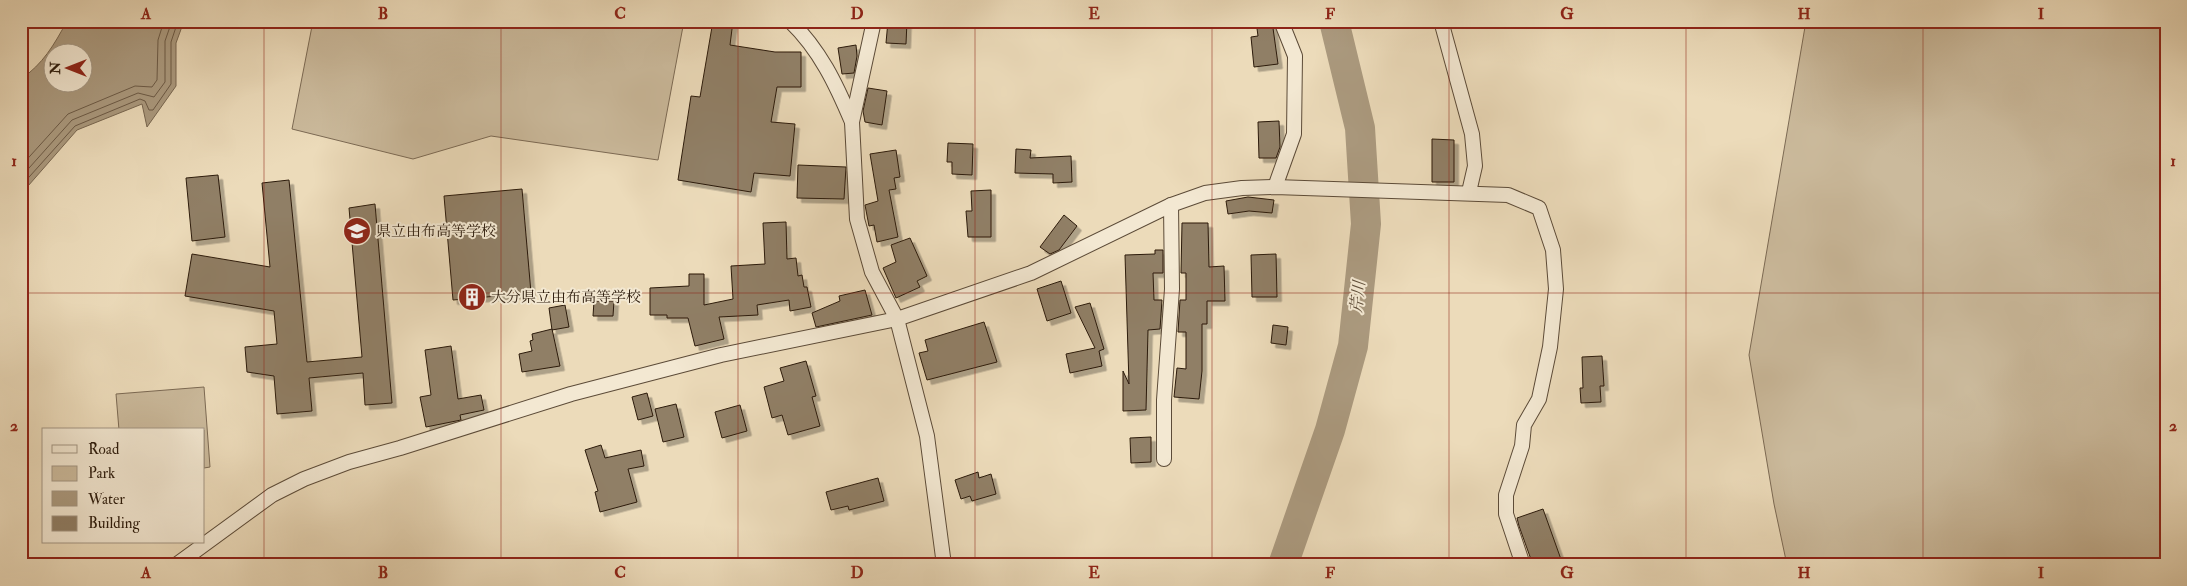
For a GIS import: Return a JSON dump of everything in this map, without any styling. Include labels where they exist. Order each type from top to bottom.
[{"type":"street","points":[[790,21],[809,39],[832,74],[852,122]]},
{"type":"street","points":[[874,21],[852,122],[857,219],[872,272],[897,319],[927,436],[944,565]]},
{"type":"street","points":[[1276,187],[1294,134],[1295,56],[1281,21]]},
{"type":"street","points":[[1441,21],[1472,134],[1475,166],[1469,192]]},
{"type":"street","points":[[205,544],[272,495],[304,479],[349,462],[400,448],[571,394],[721,355],[897,319],[1031,273],[1170,205],[1205,193],[1242,188],[1276,187],[1293,189],[1469,192],[1508,195],[1539,208],[1553,250],[1556,289],[1550,348],[1539,399],[1524,425],[1522,446],[1506,495],[1506,514],[1523,565]]},
{"type":"street","points":[[1164,459],[1164,400],[1172,289],[1170,205]]},
{"type":"street","points":[[176,565],[205,544]]},
{"type":"green space","points":[[313,21],[684,21],[658,160],[491,136],[413,159],[292,129]]},
{"type":"green space","points":[[1806,21],[2166,21],[2166,565],[1787,565],[1774,504],[1749,355]]},
{"type":"green space","points":[[204,387],[210,467],[205,468],[205,428],[119,428],[116,394]]},
{"type":"water","points":[[67,21],[184,21],[176,43],[176,86],[147,127],[142,104],[77,130],[21,194],[21,79],[42,60],[42,92],[92,92],[92,42],[55,42]]},
{"type":"building","points":[[713,21],[733,21],[730,45],[775,52],[801,52],[801,87],[777,87],[771,122],[795,124],[790,176],[754,173],[751,192],[678,180],[691,96],[700,97]]},
{"type":"building","points":[[888,21],[907,21],[906,44],[886,43]]},
{"type":"building","points":[[1256,21],[1272,21],[1278,64],[1254,67],[1251,37],[1258,36]]},
{"type":"building","points":[[856,45],[857,56],[854,73],[842,74],[838,48]]},
{"type":"building","points":[[868,88],[887,91],[882,125],[865,122],[863,111]]},
{"type":"building","points":[[1279,121],[1280,147],[1276,158],[1259,158],[1258,122]]},
{"type":"building","points":[[1432,139],[1454,140],[1454,182],[1432,182]]},
{"type":"building","points":[[948,143],[973,144],[972,175],[952,174],[952,162],[947,162]]},
{"type":"building","points":[[1016,149],[1031,150],[1030,158],[1071,156],[1072,182],[1053,183],[1053,174],[1015,173]]},
{"type":"building","points":[[896,150],[900,177],[894,178],[896,189],[889,190],[898,237],[877,242],[874,225],[869,226],[865,205],[878,201],[870,154]]},
{"type":"building","points":[[798,165],[846,167],[844,199],[797,198]]},
{"type":"building","points":[[218,175],[225,237],[192,241],[186,178]]},
{"type":"building","name":"大分県立由布高等学校","points":[[289,180],[307,362],[362,357],[349,208],[375,204],[392,403],[365,405],[363,373],[309,378],[312,411],[277,414],[274,376],[247,372],[245,347],[277,344],[274,311],[185,296],[192,254],[270,267],[262,183]]},
{"type":"building","points":[[522,189],[531,293],[453,300],[444,196]]},
{"type":"building","points":[[991,190],[991,237],[968,237],[966,211],[972,211],[971,191]]},
{"type":"building","points":[[1248,197],[1274,200],[1272,213],[1249,211],[1228,214],[1226,201]]},
{"type":"building","points":[[1064,215],[1077,226],[1059,250],[1050,254],[1040,247]]},
{"type":"building","points":[[786,222],[787,259],[796,258],[798,276],[802,275],[804,287],[807,287],[811,307],[790,311],[789,300],[757,305],[758,315],[719,317],[724,339],[695,346],[688,318],[667,318],[667,315],[650,315],[650,288],[689,286],[689,274],[704,274],[704,305],[733,299],[731,266],[765,264],[763,223]]},
{"type":"building","points":[[1182,223],[1208,223],[1209,267],[1224,266],[1225,301],[1207,301],[1207,324],[1202,324],[1202,371],[1199,399],[1174,397],[1177,368],[1186,369],[1186,332],[1178,332],[1180,300],[1186,300],[1186,273],[1181,273]]},
{"type":"building","points":[[910,238],[927,276],[917,281],[920,287],[896,298],[883,268],[896,262],[891,245]]},
{"type":"building","points":[[1155,250],[1163,250],[1163,273],[1153,273],[1154,300],[1162,300],[1160,329],[1148,330],[1146,410],[1123,411],[1123,371],[1129,384],[1125,255],[1155,254]]},
{"type":"building","points":[[1276,254],[1277,297],[1252,297],[1251,255]]},
{"type":"building","points":[[1061,281],[1071,313],[1047,321],[1037,289]]},
{"type":"building","points":[[865,290],[872,315],[816,327],[812,313],[840,301],[839,296]]},
{"type":"building","points":[[594,301],[614,301],[613,316],[593,316]]},
{"type":"building","points":[[1090,303],[1104,349],[1099,351],[1102,366],[1070,373],[1066,354],[1095,348],[1075,307]]},
{"type":"building","points":[[565,305],[569,327],[552,330],[549,308]]},
{"type":"building","points":[[984,322],[997,362],[927,380],[919,353],[928,351],[925,340]]},
{"type":"building","points":[[1273,325],[1288,327],[1286,345],[1271,343]]},
{"type":"building","points":[[552,329],[560,366],[522,372],[519,354],[532,351],[530,341],[533,340],[532,334]]},
{"type":"building","points":[[451,346],[458,399],[481,395],[484,410],[460,415],[461,420],[426,427],[420,397],[431,395],[425,350]]},
{"type":"building","points":[[1602,356],[1604,386],[1600,386],[1601,402],[1581,403],[1580,388],[1583,388],[1582,357]]},
{"type":"building","points":[[806,361],[816,396],[812,397],[820,426],[788,435],[782,415],[772,418],[764,387],[784,381],[780,368]]},
{"type":"building","points":[[647,393],[653,416],[638,420],[632,397]]},
{"type":"building","points":[[676,404],[684,437],[663,442],[655,409]]},
{"type":"building","points":[[740,405],[747,431],[722,438],[715,412]]},
{"type":"building","points":[[1151,437],[1151,462],[1131,463],[1130,438]]},
{"type":"building","points":[[601,445],[605,458],[641,450],[644,466],[628,469],[637,502],[600,512],[595,492],[598,491],[585,450]]},
{"type":"building","points":[[978,472],[979,478],[991,474],[996,494],[972,501],[970,496],[961,499],[955,480]]},
{"type":"building","points":[[878,478],[884,501],[849,510],[848,506],[831,510],[826,492]]},
{"type":"building","points":[[1543,509],[1563,565],[1533,565],[1519,526],[1517,518]]},
{"type":"waterway","name":"芹川","points":[[1283,565],[1330,430],[1353,346],[1366,224],[1360,128],[1334,21]]},
{"type":"place","name":"県立由布高等学校","points":[[357,231]]},
{"type":"place","name":"大分県立由布高等学校","points":[[472,297]]}]
